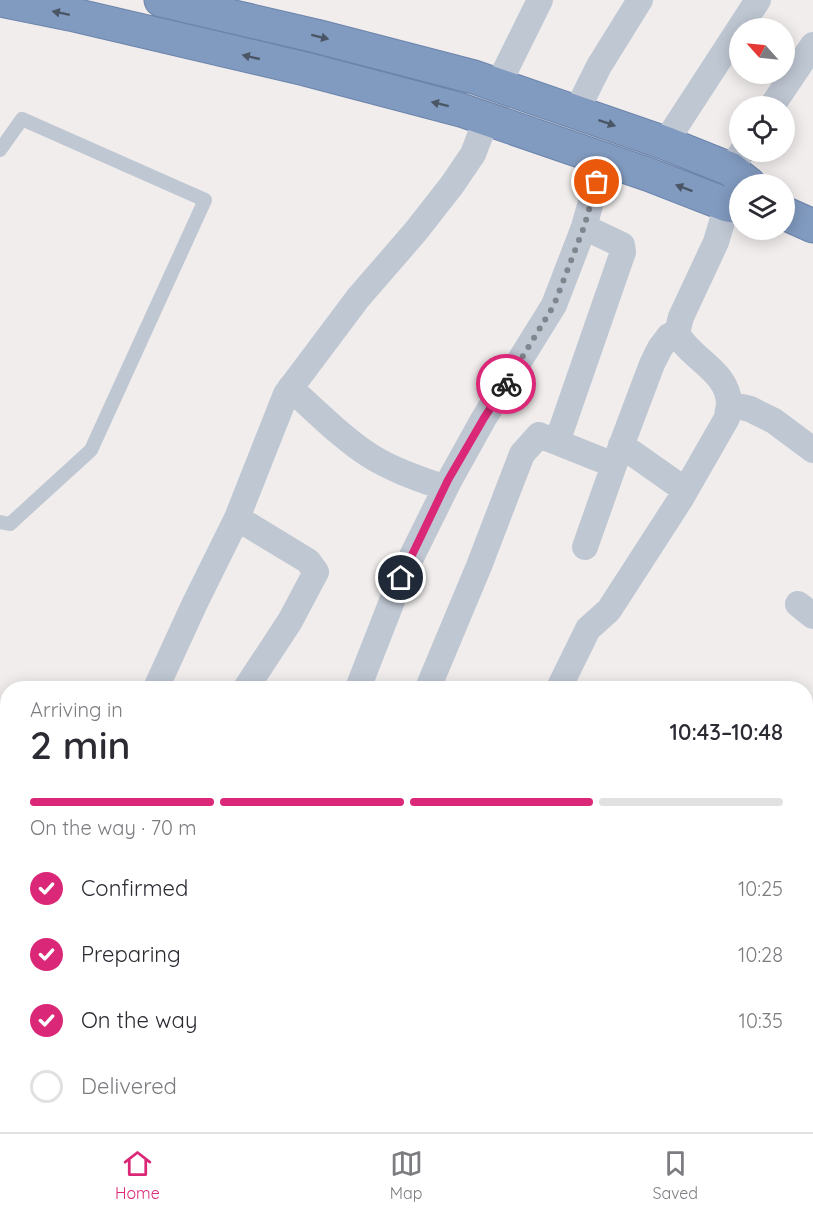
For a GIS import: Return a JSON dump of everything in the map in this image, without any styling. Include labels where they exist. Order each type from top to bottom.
[{"type":"highway","points":[[161,0],[221,7],[339,42],[474,77],[665,142],[729,178]]},
{"type":"highway","points":[[12,1],[305,69],[461,110],[650,174],[729,182]]},
{"type":"highway","points":[[494,121],[506,88]]},
{"type":"highway","points":[[795,218],[813,226]]},
{"type":"street","points":[[506,88],[540,0]]},
{"type":"street","points":[[576,112],[599,66],[640,0]]},
{"type":"street","points":[[665,142],[758,0]]},
{"type":"street","points":[[779,96],[813,45]]},
{"type":"street","points":[[159,681],[237,518],[285,394],[358,298],[417,231],[452,186],[473,154],[483,128],[494,121]]},
{"type":"street","points":[[361,681],[401,578],[445,488],[484,418],[554,305],[584,227],[603,159]]},
{"type":"street","points":[[562,681],[588,629],[609,610],[685,490],[727,417],[729,404],[725,386],[681,341],[677,333],[681,317],[716,242],[729,207]]},
{"type":"street","points":[[557,442],[623,252],[622,245],[584,227]]},
{"type":"street","points":[[585,548],[652,364],[669,336],[677,333]]},
{"type":"street","points":[[290,388],[371,457],[405,474],[445,488]]},
{"type":"street","points":[[729,404],[750,409],[774,421],[813,450]]},
{"type":"street","points":[[431,681],[522,454],[538,435],[557,442],[618,455],[685,490]]},
{"type":"street","points":[[237,518],[308,561],[316,572],[290,621],[251,681]]},
{"type":"lane","points":[[0,150],[22,119],[205,200],[91,450],[10,524],[0,522]]},
{"type":"way so far","points":[[506,384],[554,305],[584,227],[597,182]]},
{"type":"route","points":[[401,578],[448,480],[506,384]]}]
